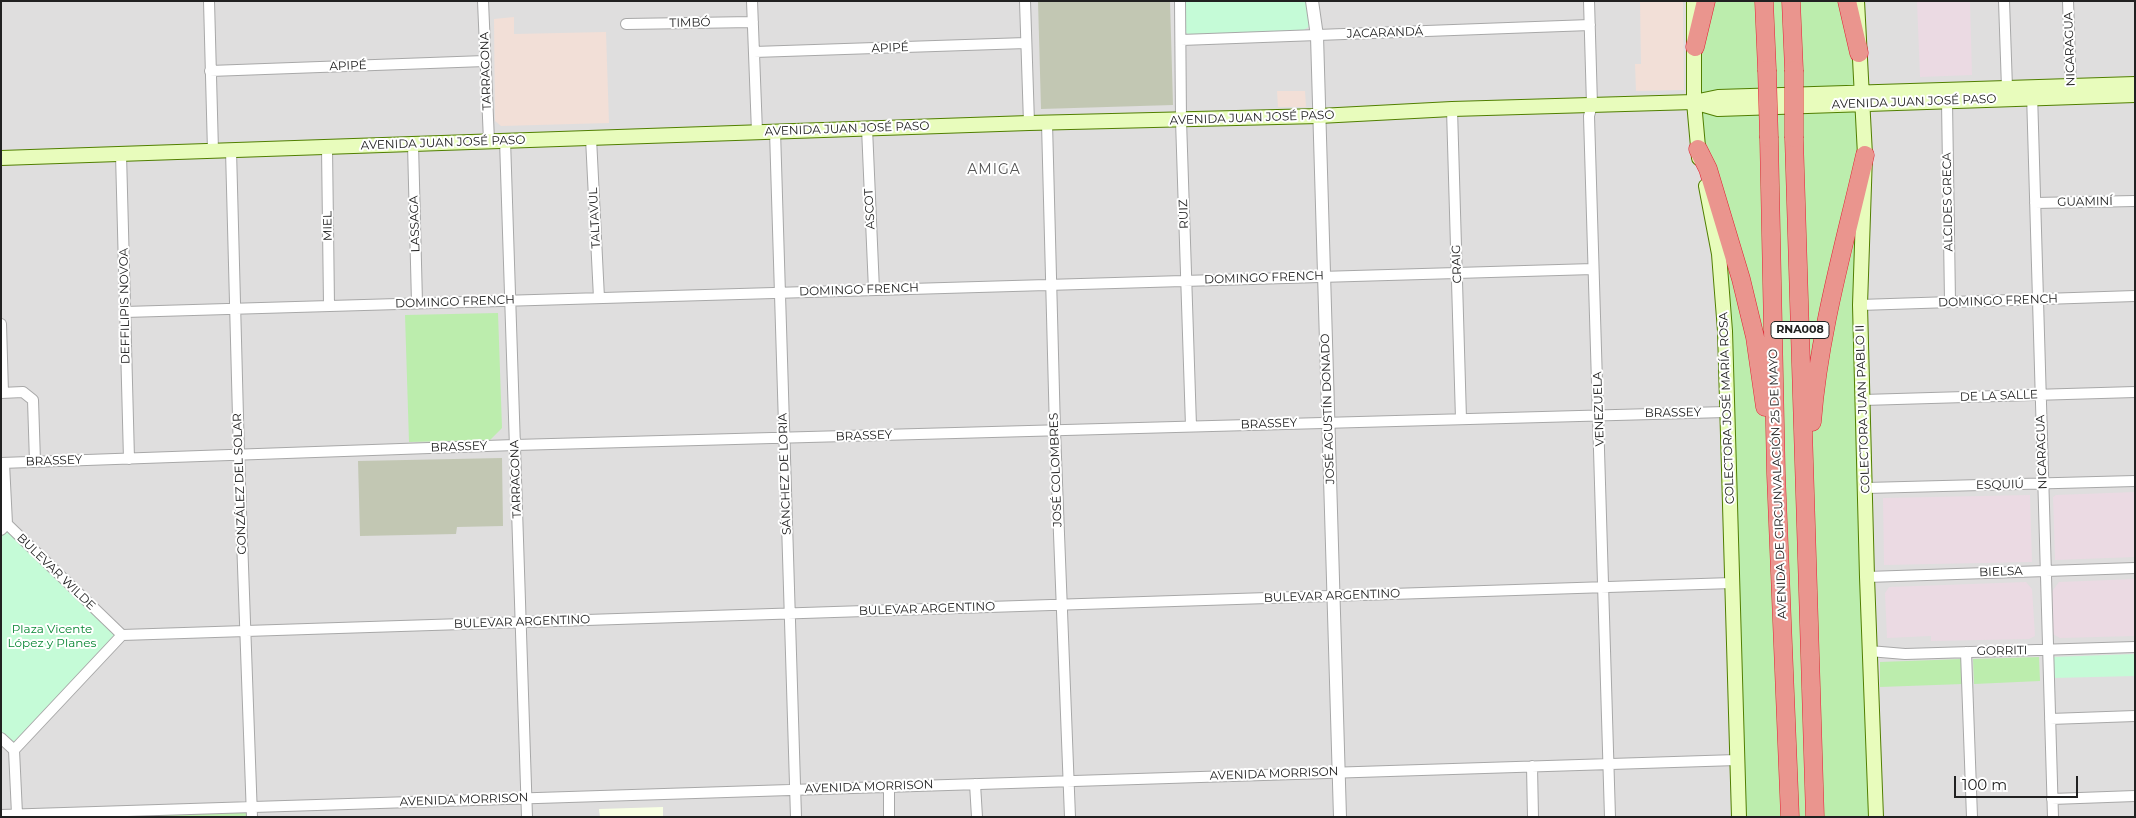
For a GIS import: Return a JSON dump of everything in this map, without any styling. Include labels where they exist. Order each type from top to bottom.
[{"type":"highway","points":[[1695,47],[1706,1]]},
{"type":"highway","name":"AVENIDA DE CIRCUNVALACIÓN 25 DE MAYO","points":[[1764,1],[1769,138],[1776,474],[1790,817]]},
{"type":"highway","name":"AVENIDA DE CIRCUNVALACIÓN 25 DE MAYO","points":[[1790,1],[1794,70],[1794,138],[1815,817]]},
{"type":"highway","points":[[1847,1],[1859,53]]},
{"type":"highway","points":[[1698,149],[1708,168],[1741,279],[1753,329],[1776,474]]},
{"type":"highway","points":[[1805,522],[1815,390],[1819,364],[1835,280],[1865,155]]},
{"type":"main road","name":"COLECTORA JOSÉ MARÍA ROSA","points":[[1694,1],[1694,102],[1698,149],[1722,274],[1739,817]]},
{"type":"main road","name":"COLECTORA JUAN PABLO II","points":[[1857,1],[1865,155],[1860,305],[1869,651],[1876,817]]},
{"type":"main road","name":"AVENIDA JUAN JOSÉ PASO","points":[[2071,92],[2135,84]]},
{"type":"main road","name":"AVENIDA JUAN JOSÉ PASO","points":[[1,158],[867,128],[1319,116],[1452,109],[1694,102],[1718,109],[2006,88],[2032,93]]},
{"type":"main road","name":"AVENIDA JUAN JOSÉ PASO","points":[[1863,98],[1947,101],[2032,93],[2071,92],[2135,95]]},
{"type":"street","points":[[208,1],[213,151]]},
{"type":"street","name":"TARRAGONA","points":[[483,1],[488,142]]},
{"type":"street","points":[[752,1],[757,132]]},
{"type":"street","points":[[1025,1],[1029,123]]},
{"type":"street","name":"RUIZ","points":[[1180,1],[1181,120],[1192,426]]},
{"type":"street","name":"JOSÉ AGUSTÍN DONADO","points":[[1312,1],[1316,36],[1319,116],[1340,817]]},
{"type":"street","name":"VENEZUELA","points":[[1589,1],[1592,105],[1589,116],[1610,817]]},
{"type":"street","points":[[2004,1],[2006,88]]},
{"type":"street","name":"NICARAGUA","points":[[2068,1],[2071,92]]},
{"type":"street","name":"TIMBÓ","points":[[626,24],[753,22]]},
{"type":"street","name":"JACARANDÁ","points":[[1181,40],[1590,25]]},
{"type":"street","name":"APIPÉ","points":[[754,52],[1026,43]]},
{"type":"street","name":"APIPÉ","points":[[210,71],[485,61]]},
{"type":"street","name":"NICARAGUA","points":[[2032,93],[2053,817]]},
{"type":"street","name":"ALCIDES GRECA","points":[[1947,101],[1950,302]]},
{"type":"street","name":"CRAIG","points":[[1452,109],[1462,418]]},
{"type":"street","name":"JOSÉ COLOMBRES","points":[[1047,123],[1055,431],[1070,817]]},
{"type":"street","name":"ASCOT","points":[[867,128],[874,290]]},
{"type":"street","name":"SÁNCHEZ DE LORIA","points":[[775,131],[796,817]]},
{"type":"street","name":"TALTAVUL","points":[[591,138],[599,298]]},
{"type":"street","name":"TARRAGONA","points":[[506,140],[527,817]]},
{"type":"street","name":"LASSAGA","points":[[413,144],[417,303]]},
{"type":"street","name":"MIEL","points":[[327,147],[329,306]]},
{"type":"street","name":"GONZÁLEZ DEL SOLAR","points":[[231,150],[239,455],[252,812]]},
{"type":"street","name":"DEFFILIPIS NOVOA","points":[[122,154],[129,459]]},
{"type":"street","name":"GUAMINÍ","points":[[2035,203],[2135,201]]},
{"type":"street","name":"DOMINGO FRENCH","points":[[125,312],[1593,268]]},
{"type":"street","name":"DOMINGO FRENCH","points":[[1860,305],[2135,296]]},
{"type":"street","points":[[1,324],[2,393],[23,392],[33,400],[35,462]]},
{"type":"street","name":"DE LA SALLE","points":[[1863,400],[2135,392]]},
{"type":"street","name":"BRASSEY","points":[[3,463],[784,438],[1726,412]]},
{"type":"street","name":"BULEVAR WILDE","points":[[3,463],[4,527],[122,635]]},
{"type":"street","name":"ESQUIÚ","points":[[1866,488],[2135,481]]},
{"type":"street","name":"BIELSA","points":[[1867,577],[2135,568]]},
{"type":"street","name":"BULEVAR ARGENTINO","points":[[122,635],[1732,583]]},
{"type":"street","points":[[14,750],[122,635]]},
{"type":"street","name":"GORRITI","points":[[1869,651],[1905,654],[2135,648]]},
{"type":"street","points":[[1966,652],[1972,817]]},
{"type":"street","points":[[2050,719],[2135,716]]},
{"type":"street","points":[[1,738],[14,750],[17,814]]},
{"type":"street","name":"AVENIDA MORRISON","points":[[1,815],[252,812],[526,798],[1737,760]]},
{"type":"street","points":[[1532,766],[1533,817]]},
{"type":"street","points":[[976,784],[977,817]]},
{"type":"street","points":[[889,787],[889,817]]},
{"type":"street","points":[[2052,799],[2135,796]]},
{"type":"shaded area","points":[[1,1],[2135,1],[2135,817],[1,817]]},
{"type":"shaded area","points":[[1038,1],[1170,1],[1173,105],[1041,109]]},
{"type":"shaded area","points":[[1640,1],[1683,1],[1684,90],[1636,91],[1635,64],[1641,64]]},
{"type":"shaded area","points":[[1917,1],[1970,1],[1972,75],[1920,77]]},
{"type":"shaded area","points":[[514,17],[514,34],[606,32],[609,123],[501,126],[495,121],[494,19]]},
{"type":"shaded area","points":[[1277,91],[1305,91],[1306,107],[1278,107]]},
{"type":"shaded area","points":[[502,458],[503,526],[457,527],[456,534],[360,536],[358,461]]},
{"type":"shaded area","points":[[2135,492],[2135,557],[2055,560],[2053,497],[2056,495]]},
{"type":"shaded area","points":[[2030,495],[2032,562],[1884,565],[1883,498]]},
{"type":"shaded area","points":[[2135,579],[2135,636],[2060,638],[2051,633],[2050,594],[2059,582]]},
{"type":"shaded area","points":[[2026,582],[2032,589],[2035,636],[2029,639],[1931,641],[1931,636],[1887,638],[1885,593],[1889,587]]},
{"type":"shaded area","points":[[663,807],[663,817],[600,817],[599,809]]},
{"type":"green space","points":[[1183,1],[1307,1],[1310,26],[1299,33],[1194,37],[1186,33],[1183,25]]},
{"type":"green space","points":[[1694,1],[1857,1],[1876,817],[1739,817],[1725,331],[1698,149]]},
{"type":"green space","points":[[498,313],[502,428],[490,440],[409,442],[405,315]]},
{"type":"green space","name":"Plaza Vicente López y Planes","points":[[7,524],[122,635],[14,750],[1,738],[1,530]]},
{"type":"green space","points":[[2135,654],[2135,676],[2053,678],[2053,657]]},
{"type":"green space","points":[[2039,657],[2040,681],[1974,684],[1973,659]]},
{"type":"green space","points":[[1962,659],[1963,684],[1880,687],[1880,662]]},
{"type":"green space","points":[[252,807],[252,817],[1,817]]},
{"type":"district","name":"AMIGA","points":[[994,170]]}]
